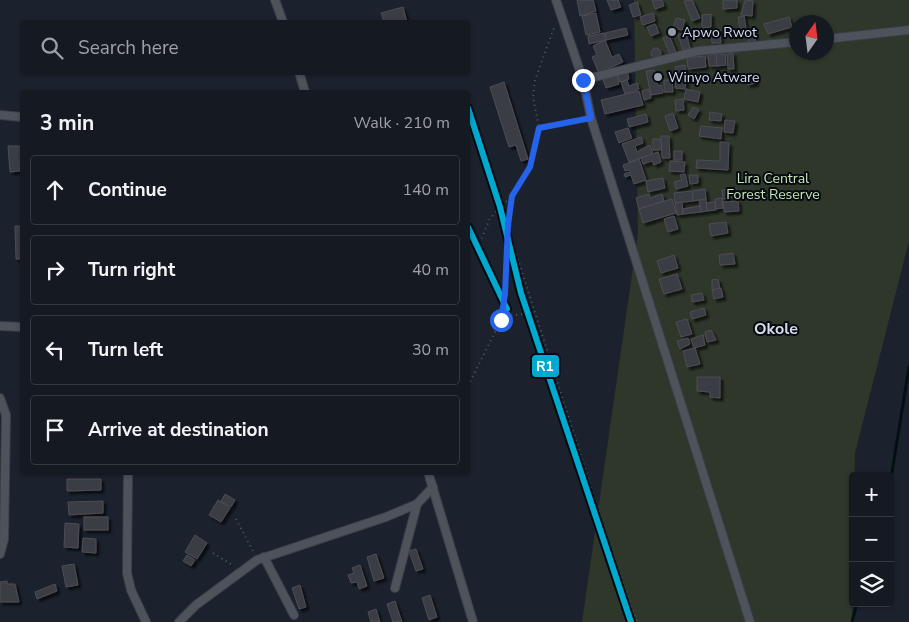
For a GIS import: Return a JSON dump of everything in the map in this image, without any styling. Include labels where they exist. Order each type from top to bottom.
[{"type":"street","points":[[275,0],[282,20]]},
{"type":"street","points":[[556,0],[583,80],[591,118],[750,622]]},
{"type":"street","points":[[834,38],[909,30]]},
{"type":"street","points":[[583,80],[698,51],[789,43]]},
{"type":"street","points":[[300,75],[304,90]]},
{"type":"street","points":[[0,115],[20,117]]},
{"type":"street","points":[[0,326],[20,327]]},
{"type":"street","points":[[0,398],[6,415],[4,539],[0,554]]},
{"type":"street","points":[[128,475],[127,573],[131,590],[146,622]]},
{"type":"street","points":[[429,475],[473,622]]},
{"type":"street","points":[[179,622],[196,605],[261,559],[386,517],[417,504],[432,487]]},
{"type":"street","points":[[395,588],[417,504]]},
{"type":"street","points":[[261,559],[294,615]]},
{"type":"path","points":[[470,243],[481,240],[493,214],[512,196],[530,167],[539,128],[534,97],[535,80],[559,12]]},
{"type":"path","points":[[539,128],[591,118]]},
{"type":"path","points":[[470,382],[501,320],[505,294],[508,225],[512,196]]},
{"type":"path","points":[[508,225],[607,537],[637,622]]},
{"type":"path","points":[[501,320],[509,316],[536,312]]},
{"type":"path","points":[[236,519],[261,559]]},
{"type":"path","points":[[214,553],[242,571]]},
{"type":"green space","name":"Lira Central Forest Reserve","points":[[634,0],[909,0],[909,241],[855,453],[855,472],[849,472],[849,607],[852,607],[852,622],[582,622],[638,233]]},
{"type":"building","points":[[577,0],[593,0],[596,11],[580,16]]},
{"type":"building","points":[[607,0],[618,0],[621,7],[611,10]]},
{"type":"building","points":[[652,0],[662,0],[664,6],[655,9]]},
{"type":"building","points":[[692,0],[700,18],[692,21],[684,1]]},
{"type":"building","points":[[723,0],[737,0],[737,8],[723,9]]},
{"type":"building","points":[[745,0],[753,1],[752,16],[741,15]]},
{"type":"building","points":[[637,2],[641,15],[633,17],[629,5]]},
{"type":"building","points":[[403,7],[406,20],[383,20],[381,13]]},
{"type":"building","points":[[596,13],[600,32],[586,35],[582,16]]},
{"type":"building","points":[[653,13],[655,21],[643,25],[640,17]]},
{"type":"building","points":[[711,14],[711,27],[702,28],[702,15]]},
{"type":"building","points":[[744,16],[746,28],[740,29],[738,17]]},
{"type":"building","points":[[789,17],[789,28],[768,34],[764,24]]},
{"type":"building","points":[[676,18],[685,20],[682,30],[673,28]]},
{"type":"building","points":[[655,24],[659,33],[651,36],[647,27]]},
{"type":"building","points":[[626,28],[628,35],[606,40],[605,33]]},
{"type":"building","points":[[711,29],[720,29],[721,43],[712,43]]},
{"type":"building","points":[[686,32],[690,48],[683,50],[678,35]]},
{"type":"building","points":[[754,32],[756,42],[749,43],[747,33]]},
{"type":"building","points":[[604,33],[606,40],[589,44],[588,36]]},
{"type":"building","points":[[669,35],[676,52],[670,54],[663,38]]},
{"type":"building","points":[[605,40],[612,57],[619,54],[623,62],[599,73],[592,57],[597,55],[593,46]]},
{"type":"building","points":[[654,48],[658,48],[661,53],[660,57],[654,58],[651,55],[651,51]]},
{"type":"building","points":[[733,53],[734,69],[728,69],[727,54]]},
{"type":"building","points":[[716,54],[717,66],[709,66],[708,55]]},
{"type":"building","points":[[716,54],[725,54],[726,65],[717,66]]},
{"type":"building","points":[[705,56],[706,67],[688,69],[687,58]]},
{"type":"building","points":[[685,65],[687,77],[677,78],[675,67]]},
{"type":"building","points":[[627,70],[629,79],[620,82],[617,74]]},
{"type":"building","points":[[654,70],[658,86],[661,85],[663,93],[651,95],[646,71]]},
{"type":"building","points":[[753,73],[756,83],[748,85],[745,76]]},
{"type":"building","points":[[617,75],[619,84],[606,88],[603,80]]},
{"type":"building","points":[[676,79],[686,81],[685,89],[675,88]]},
{"type":"building","points":[[627,80],[629,86],[637,83],[639,89],[625,94],[621,82]]},
{"type":"building","points":[[664,80],[672,80],[673,92],[664,92]]},
{"type":"building","points":[[504,82],[528,159],[521,161],[516,145],[509,147],[490,87]]},
{"type":"building","points":[[649,89],[651,98],[644,100],[642,91]]},
{"type":"building","points":[[686,89],[700,92],[698,102],[684,99]]},
{"type":"building","points":[[639,91],[643,105],[605,114],[601,100]]},
{"type":"building","points":[[683,99],[684,110],[676,111],[675,100]]},
{"type":"building","points":[[693,107],[699,110],[694,119],[688,115]]},
{"type":"building","points":[[710,112],[722,114],[721,121],[709,120]]},
{"type":"building","points":[[673,113],[678,128],[670,131],[665,116]]},
{"type":"building","points":[[646,114],[648,122],[629,127],[627,119]]},
{"type":"building","points":[[725,120],[735,121],[733,133],[724,132]]},
{"type":"building","points":[[701,126],[722,128],[721,139],[699,136]]},
{"type":"building","points":[[628,128],[632,138],[619,143],[615,132]]},
{"type":"building","points":[[661,136],[669,136],[670,158],[662,158]]},
{"type":"building","points":[[641,137],[643,143],[635,146],[637,152],[650,145],[653,154],[629,162],[622,144]]},
{"type":"building","points":[[653,139],[660,139],[660,150],[653,150]]},
{"type":"building","points":[[720,142],[729,143],[728,170],[696,168],[697,160],[720,161]]},
{"type":"building","points":[[8,146],[20,146],[20,171],[10,172]]},
{"type":"building","points":[[674,151],[682,151],[682,160],[674,160]]},
{"type":"building","points":[[658,152],[661,162],[654,165],[652,161],[643,164],[641,158]]},
{"type":"building","points":[[639,159],[646,180],[634,184],[631,175],[625,177],[624,174],[630,172],[629,170],[625,171],[623,165]]},
{"type":"building","points":[[670,161],[685,162],[684,172],[669,171]]},
{"type":"building","points":[[685,174],[688,186],[676,189],[674,182],[682,180],[680,175]]},
{"type":"building","points":[[689,175],[698,175],[698,183],[690,184]]},
{"type":"building","points":[[663,178],[665,188],[648,192],[646,181]]},
{"type":"building","points":[[736,188],[737,197],[723,199],[722,190]]},
{"type":"building","points":[[705,189],[706,199],[693,201],[692,191]]},
{"type":"building","points":[[692,191],[693,201],[675,203],[674,193]]},
{"type":"building","points":[[649,194],[650,198],[662,194],[664,201],[639,209],[636,198]]},
{"type":"building","points":[[722,198],[723,208],[716,209],[715,199]]},
{"type":"building","points":[[672,199],[676,213],[643,223],[639,209]]},
{"type":"building","points":[[706,199],[707,211],[701,212],[699,200]]},
{"type":"building","points":[[738,201],[739,211],[724,212],[723,202]]},
{"type":"building","points":[[682,202],[683,214],[677,215],[675,203]]},
{"type":"building","points":[[715,202],[716,210],[707,211],[706,203]]},
{"type":"building","points":[[700,206],[701,212],[683,214],[683,209]]},
{"type":"building","points":[[674,216],[678,229],[668,232],[664,219]]},
{"type":"building","points":[[726,222],[728,233],[711,236],[709,224]]},
{"type":"building","points":[[15,226],[20,226],[20,259],[16,259]]},
{"type":"building","points":[[733,253],[735,264],[720,265],[719,255]]},
{"type":"building","points":[[674,255],[678,268],[661,273],[657,261]]},
{"type":"building","points":[[677,274],[682,289],[664,294],[659,279]]},
{"type":"building","points":[[718,279],[720,289],[712,290],[712,280]]},
{"type":"building","points":[[721,288],[723,297],[714,299],[712,290]]},
{"type":"building","points":[[702,293],[704,300],[692,302],[691,295]]},
{"type":"building","points":[[704,308],[706,315],[692,319],[690,312]]},
{"type":"building","points":[[687,319],[692,334],[681,337],[676,322]]},
{"type":"building","points":[[711,330],[716,340],[707,342],[705,332]]},
{"type":"building","points":[[703,335],[705,345],[694,348],[691,339]]},
{"type":"building","points":[[688,338],[690,344],[680,349],[677,341]]},
{"type":"building","points":[[695,348],[700,364],[687,367],[683,351]]},
{"type":"building","points":[[697,377],[720,377],[720,398],[710,397],[710,392],[697,391]]},
{"type":"building","points":[[67,479],[101,479],[101,490],[67,491]]},
{"type":"building","points":[[225,494],[235,500],[231,507],[221,501]]},
{"type":"building","points":[[218,500],[230,508],[221,522],[209,515]]},
{"type":"building","points":[[103,501],[103,513],[69,515],[68,502]]},
{"type":"building","points":[[84,517],[108,517],[108,530],[84,530]]},
{"type":"building","points":[[65,523],[79,524],[78,548],[64,547]]},
{"type":"building","points":[[195,535],[207,543],[197,559],[185,552]]},
{"type":"building","points":[[83,538],[96,539],[96,553],[82,552]]},
{"type":"building","points":[[416,549],[423,569],[416,571],[409,551]]},
{"type":"building","points":[[376,554],[384,578],[374,581],[367,557]]},
{"type":"building","points":[[187,555],[195,560],[191,566],[183,561]]},
{"type":"building","points":[[74,564],[78,585],[66,587],[62,566]]},
{"type":"building","points":[[360,565],[367,586],[359,589],[357,582],[351,583],[348,575],[354,573],[352,568]]},
{"type":"building","points":[[7,581],[7,584],[15,584],[19,602],[0,602],[0,582]]},
{"type":"building","points":[[55,584],[57,591],[37,599],[35,592]]},
{"type":"building","points":[[300,585],[306,607],[299,609],[292,588]]},
{"type":"building","points":[[430,595],[437,617],[429,620],[422,598]]},
{"type":"building","points":[[395,601],[402,622],[393,622],[387,604]]},
{"type":"building","points":[[376,609],[380,622],[371,622],[368,612]]},
{"type":"waterway","points":[[892,472],[909,367]]},
{"type":"waterway","points":[[852,622],[856,607]]},
{"type":"transit line","name":"R1","points":[[470,114],[500,207],[521,293],[631,622]]},
{"type":"transit line","name":"R1","points":[[470,231],[507,309]]},
{"type":"place","name":"Apwo Rwot","points":[[672,32]]},
{"type":"place","name":"Winyo Atware","points":[[658,77]]},
{"type":"district","name":"Okole","points":[[776,328]]},
{"type":"route","points":[[501,320],[505,294],[508,216],[512,204],[512,196],[530,167],[537,144],[539,128],[591,118],[583,80]]}]
